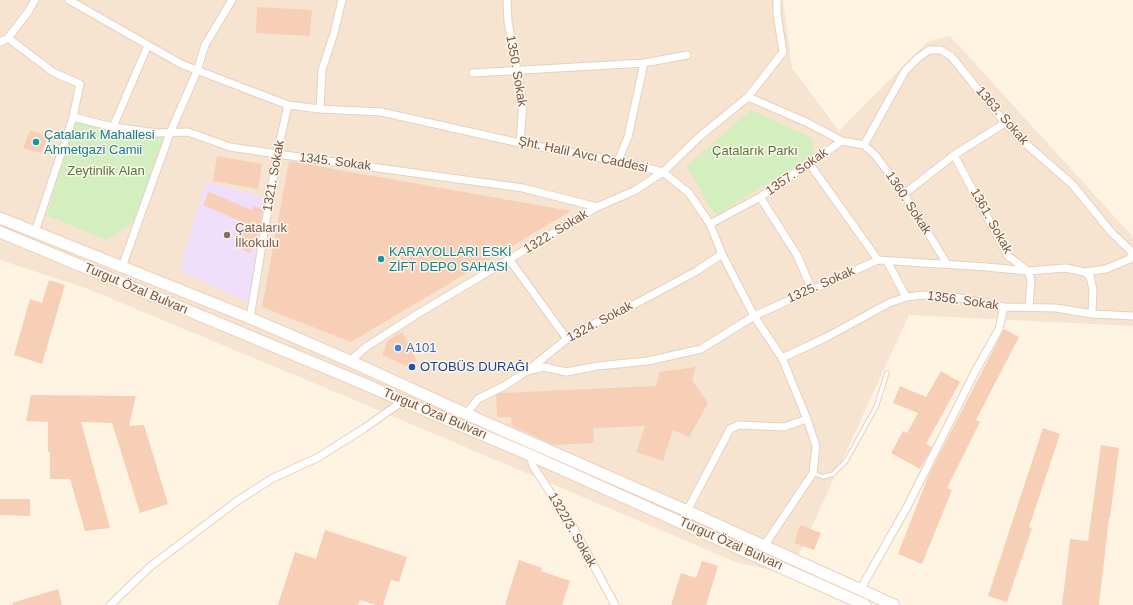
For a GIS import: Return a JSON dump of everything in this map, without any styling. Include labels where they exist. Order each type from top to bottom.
[{"type":"main road","name":"Turgut Özal Bulvarı","points":[[0,218],[250,318],[350,361],[894,605]]},
{"type":"main road","name":"Turgut Özal Bulvarı","points":[[0,232],[362,383],[403,402],[530,455],[865,605]]},
{"type":"street","points":[[0,42],[8,38],[28,12],[35,0]]},
{"type":"street","name":"Şht. Halil Avcı Caddesi","points":[[69,0],[181,64],[263,94],[288,105],[320,109],[381,112],[520,143],[618,161],[663,172],[689,193],[710,224],[722,254],[754,316],[782,358],[807,419],[816,446],[813,473]]},
{"type":"street","points":[[122,267],[170,133],[197,71],[205,45],[232,0]]},
{"type":"street","points":[[320,109],[322,70],[334,33],[342,0]]},
{"type":"street","name":"1350. Sokak","points":[[507,0],[508,22],[524,102],[520,143]]},
{"type":"street","points":[[663,172],[699,137],[748,97],[783,52],[777,14],[777,0]]},
{"type":"street","points":[[8,38],[54,72],[80,84],[73,117],[35,232]]},
{"type":"street","points":[[113,127],[148,45]]},
{"type":"street","name":"1363. Sokak","points":[[864,145],[905,71],[928,50],[941,50],[951,56],[1005,123],[1026,144],[1072,184],[1111,232],[1132,252],[1130,259],[1106,269],[1084,272]]},
{"type":"street","points":[[473,73],[644,63],[687,55]]},
{"type":"street","points":[[618,161],[628,137],[644,63]]},
{"type":"street","points":[[748,97],[806,122],[842,141]]},
{"type":"street","name":"1321. Sokak","points":[[250,318],[277,154],[288,105]]},
{"type":"street","name":"1345. Sokak","points":[[73,117],[113,127],[170,133],[188,132],[230,147],[524,188],[597,207]]},
{"type":"street","points":[[904,194],[954,154],[1005,123]]},
{"type":"street","name":"1357. Sokak","points":[[710,224],[760,197],[842,141],[864,145]]},
{"type":"street","name":"1360. Sokak","points":[[864,145],[876,156],[904,194],[947,264]]},
{"type":"street","name":"1361. Sokak","points":[[954,154],[1008,256],[1028,271]]},
{"type":"street","points":[[808,163],[878,260],[1028,271],[1066,268],[1084,272],[1090,276],[1093,290],[1092,314]]},
{"type":"street","name":"1322. Sokak","points":[[350,361],[366,347],[419,313],[597,207],[634,191],[663,172]]},
{"type":"street","points":[[760,197],[797,255],[812,290]]},
{"type":"street","name":"1324. Sokak","points":[[466,414],[478,399],[504,386],[527,371],[567,339],[585,328],[618,313],[695,272],[722,254]]},
{"type":"street","points":[[509,259],[567,339]]},
{"type":"street","name":"1325. Sokak","points":[[527,371],[544,367],[566,372],[598,366],[648,360],[701,349],[754,316],[878,260]]},
{"type":"street","points":[[887,261],[906,297]]},
{"type":"street","points":[[1028,271],[1031,280],[1029,307]]},
{"type":"street","name":"1356. Sokak","points":[[782,358],[825,338],[889,303],[906,297],[924,294],[949,296],[1004,307],[1056,308],[1092,314],[1133,316]]},
{"type":"street","points":[[860,590],[907,507],[976,370],[999,329],[1004,307]]},
{"type":"street","points":[[110,605],[151,566],[237,501],[273,478],[317,458],[403,402]]},
{"type":"street","points":[[687,511],[730,429],[739,425],[784,427],[807,419]]},
{"type":"street","name":"1322/3. Sokak","points":[[530,455],[533,466],[572,527],[615,605]]},
{"type":"street","points":[[764,546],[813,473]]},
{"type":"lane","points":[[813,473],[823,477],[833,474],[846,461],[876,407],[887,372]]},
{"type":"shaded area","points":[[0,0],[783,0],[792,68],[839,131],[927,42],[950,36],[1133,237],[1133,326],[909,315],[790,574],[738,563],[345,396],[88,289],[0,260]]},
{"type":"shaded area","name":"Çatalarık İlkokulu","points":[[206,181],[271,199],[249,303],[180,270]]},
{"type":"green space","name":"Çatalarık Parkı","points":[[751,110],[812,138],[814,152],[812,156],[718,214],[712,211],[687,166]]},
{"type":"green space","name":"Zeytinlik Alan","points":[[75,121],[164,137],[134,223],[106,240],[47,215]]},
{"type":"building","points":[[257,7],[312,10],[310,36],[256,33]]},
{"type":"building","name":"Çatalarık Mahallesi Ahmetgazi Camii","points":[[30,130],[48,137],[41,153],[23,148]]},
{"type":"building","points":[[217,156],[262,164],[258,189],[213,181]]},
{"type":"building","name":"KARAYOLLARI ESKİ ZİFT DEPO SAHASI","points":[[289,161],[571,211],[351,342],[262,307]]},
{"type":"building","points":[[209,192],[252,210],[254,206],[263,210],[259,230],[250,253],[237,247],[247,224],[203,205]]},
{"type":"building","points":[[49,280],[65,285],[42,364],[14,355],[30,299],[42,303]]},
{"type":"building","points":[[1004,329],[1019,337],[976,420],[980,422],[947,488],[952,490],[922,564],[898,554],[929,474]]},
{"type":"building","name":"A101","points":[[402,332],[417,361],[406,366],[382,355],[388,340]]},
{"type":"building","points":[[696,367],[692,380],[708,403],[689,437],[673,430],[663,461],[636,452],[645,426],[593,428],[594,443],[554,445],[512,426],[511,417],[497,417],[496,395],[501,393],[656,386],[660,372]]},
{"type":"building","points":[[941,371],[960,382],[926,444],[932,447],[920,469],[891,453],[903,431],[907,433],[918,413],[893,403],[900,386],[926,397]]},
{"type":"building","points":[[31,395],[136,396],[129,426],[144,425],[168,504],[140,513],[112,423],[81,422],[110,528],[85,531],[70,479],[50,479],[48,422],[26,421]]},
{"type":"building","points":[[1043,428],[1060,434],[1029,527],[1032,528],[1007,602],[988,596]]},
{"type":"building","points":[[1101,445],[1119,448],[1099,605],[1062,605],[1070,539],[1088,541]]},
{"type":"building","points":[[0,499],[30,499],[30,516],[0,515]]},
{"type":"building","points":[[800,525],[821,533],[814,550],[794,543]]},
{"type":"building","points":[[325,530],[407,557],[399,582],[391,580],[383,605],[376,605],[360,600],[358,605],[278,605],[295,552],[316,559]]},
{"type":"building","points":[[519,560],[542,568],[541,571],[570,581],[562,605],[505,605]]},
{"type":"building","points":[[702,561],[718,566],[706,605],[671,605],[681,573],[696,578]]},
{"type":"building","points":[[58,589],[62,605],[13,605],[12,603]]},
{"type":"place","name":"Çatalarık Mahallesi Ahmetgazi Camii","points":[[36,142]]},
{"type":"place","name":"Çatalarık İlkokulu","points":[[227,235]]},
{"type":"place","name":"KARAYOLLARI ESKİ ZİFT DEPO SAHASI","points":[[381,259]]},
{"type":"place","name":"A101","points":[[398,348]]},
{"type":"place","name":"OTOBÜS DURAĞI","points":[[412,367]]}]
